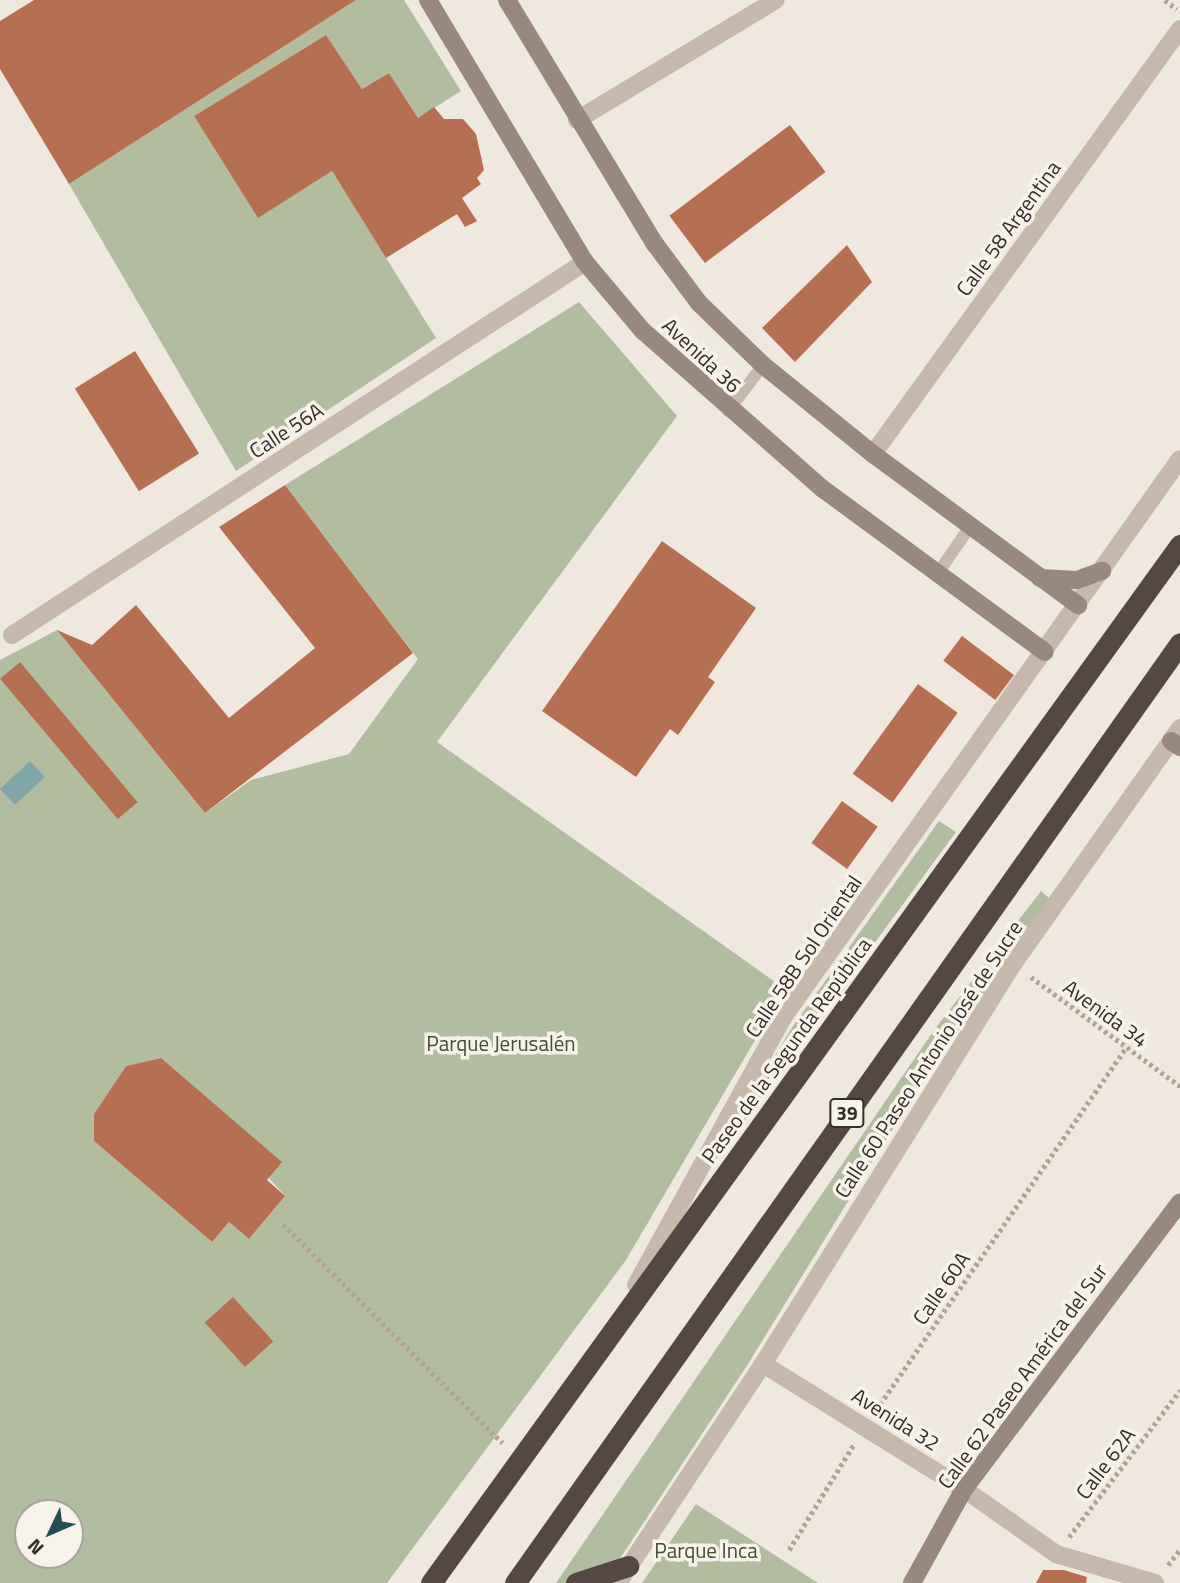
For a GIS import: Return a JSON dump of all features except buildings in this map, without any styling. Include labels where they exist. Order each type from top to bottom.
[{"type":"highway","name":"Paseo de la Segunda República","points":[[431,1583],[1180,545]]},
{"type":"highway","name":"39","points":[[515,1583],[1180,643]]},
{"type":"highway","points":[[422,1583],[480,1512]]},
{"type":"highway","points":[[576,1583],[623,1575]]},
{"type":"street","name":"Avenida 36","points":[[428,0],[585,262],[643,331],[728,411],[936,576],[1045,652]]},
{"type":"street","name":"Avenida 36","points":[[508,0],[577,120],[655,244],[699,303],[763,365],[873,454],[969,528],[1078,605]]},
{"type":"street","points":[[577,120],[776,0]]},
{"type":"street","name":"Calle 58 Argentina","points":[[873,454],[1180,29]]},
{"type":"street","name":"Calle 56A","points":[[12,635],[585,262]]},
{"type":"street","points":[[1045,652],[1180,459]]},
{"type":"street","points":[[1038,578],[1077,580],[1102,571]]},
{"type":"street","name":"Calle 58B Sol Oriental","points":[[607,1340],[784,1016],[1045,652]]},
{"type":"street","name":"Calle 60 Paseo Antonio José de Sucre","points":[[623,1575],[763,1364],[1013,964],[1177,739]]},
{"type":"street","name":"Calle 62 Paseo América del Sur","points":[[912,1583],[964,1489],[1180,1202]]},
{"type":"street","name":"Avenida 32","points":[[763,1364],[964,1489],[1056,1554],[1155,1583]]},
{"type":"lane","points":[[728,411],[763,365]]},
{"type":"lane","points":[[936,576],[969,528]]},
{"type":"path","name":"Avenida 34","points":[[1013,964],[1180,1086]]},
{"type":"path","name":"Calle 60A","points":[[789,1550],[865,1426],[1126,1048]]},
{"type":"path","points":[[283,1224],[519,1458]]},
{"type":"path","name":"Calle 62A","points":[[1056,1554],[1180,1390]]},
{"type":"green space","points":[[356,0],[404,0],[461,91],[418,118],[389,73],[362,89],[326,35],[194,116],[258,217],[332,171],[436,338],[236,471],[69,184]]},
{"type":"green space","name":"Parque Jerusalén","points":[[579,302],[677,416],[437,742],[785,989],[626,1260],[387,1583],[0,1583],[0,660],[57,630],[205,813],[251,780],[349,754],[418,659],[285,485]],"holes":[[[161,1058],[285,1196],[249,1239],[229,1222],[212,1242],[94,1141],[94,1114],[126,1066]]]},
{"type":"green space","points":[[939,821],[956,832],[700,1181],[791,1029]]},
{"type":"green space","points":[[1041,891],[1049,898],[911,1099],[748,1364],[604,1583],[556,1583],[934,1030]]},
{"type":"green space","name":"Parque Inca","points":[[696,1504],[818,1583],[642,1583]]},
{"type":"water","points":[[30,761],[45,777],[15,805],[0,789]]}]
